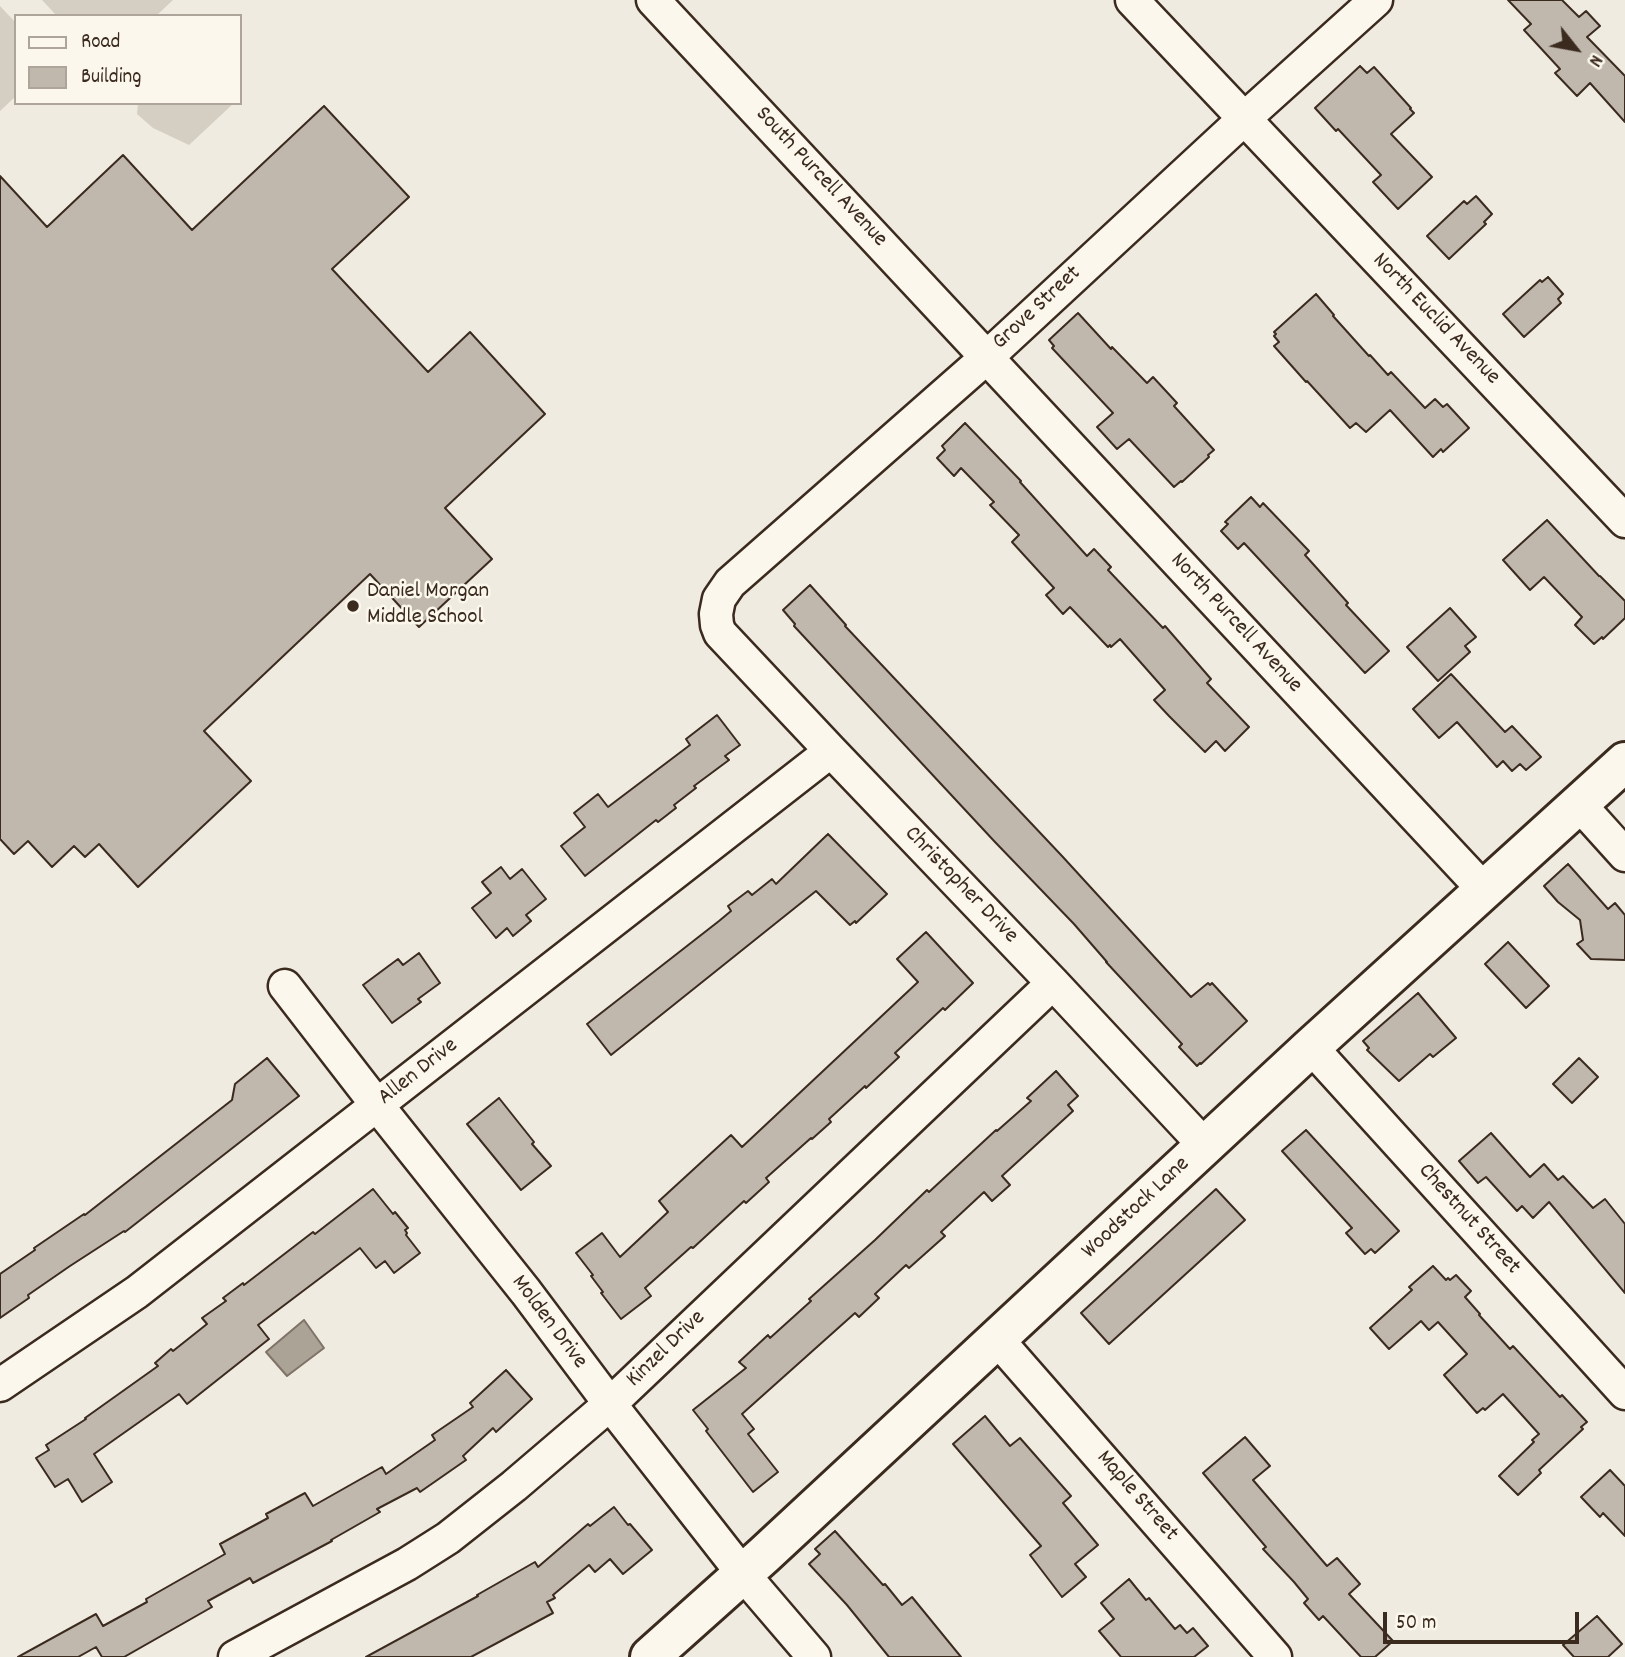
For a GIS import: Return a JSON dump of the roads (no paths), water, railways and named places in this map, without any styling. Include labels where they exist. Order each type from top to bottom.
[{"type":"street","name":"South Purcell Avenue","points":[[653,0],[986,358]]},
{"type":"street","name":"North Euclid Avenue","points":[[1132,0],[1625,521]]},
{"type":"street","name":"Grove Street","points":[[717,625],[719,599],[730,583],[986,358],[1376,0]]},
{"type":"street","name":"North Purcell Avenue","points":[[986,358],[1485,891]]},
{"type":"street","name":"Christopher Drive","points":[[717,625],[720,633],[1205,1146]]},
{"type":"street","name":"Allen Drive","points":[[0,1385],[137,1292],[831,751]]},
{"type":"street","name":"Woodstock Lane","points":[[650,1657],[1625,762]]},
{"type":"street","points":[[1579,804],[1625,855]]},
{"type":"street","name":"Kinzel Drive","points":[[235,1657],[407,1564],[449,1538],[514,1486],[610,1404],[1053,984]]},
{"type":"street","name":"Molden Drive","points":[[285,986],[743,1574],[814,1657]]},
{"type":"street","name":"Chestnut Street","points":[[1311,1048],[1625,1393]]},
{"type":"street","name":"Maple Street","points":[[997,1339],[1275,1657]]},
{"type":"place","name":"Daniel Morgan Middle School","points":[[353,606]]}]
